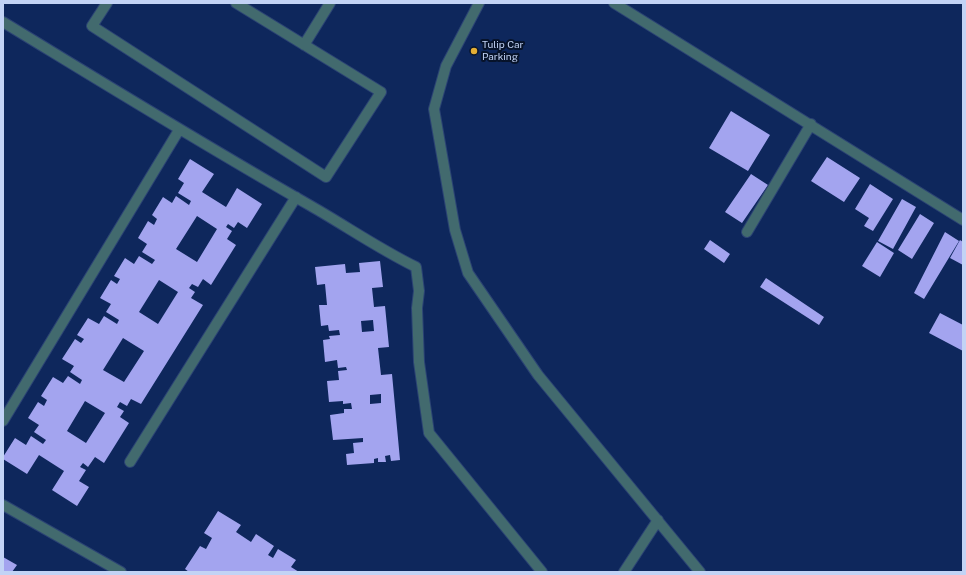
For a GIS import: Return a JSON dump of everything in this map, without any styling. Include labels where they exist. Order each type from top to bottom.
[{"type":"street","points":[[107,3],[92,26],[326,177],[381,92],[236,3]]},
{"type":"street","points":[[304,45],[330,3]]},
{"type":"street","points":[[479,3],[446,66],[434,109],[455,230],[468,274],[538,375],[700,572]]},
{"type":"street","points":[[614,3],[811,124],[963,220]]},
{"type":"street","points":[[3,22],[179,130],[416,267],[419,291],[417,308],[419,362],[429,433],[542,572]]},
{"type":"street","points":[[747,232],[811,124]]},
{"type":"street","points":[[3,421],[179,130]]},
{"type":"street","points":[[130,462],[296,197]]},
{"type":"street","points":[[3,505],[121,572]]},
{"type":"street","points":[[624,572],[658,520]]},
{"type":"building","points":[[731,111],[770,135],[748,171],[709,148]]},
{"type":"building","points":[[827,157],[860,178],[844,202],[811,181]]},
{"type":"building","points":[[190,159],[214,174],[202,192],[226,207],[237,188],[262,204],[247,228],[238,222],[234,228],[228,224],[226,227],[232,231],[227,239],[236,245],[211,285],[203,279],[198,287],[192,284],[189,288],[195,292],[191,298],[203,305],[141,404],[131,399],[127,406],[120,402],[117,407],[124,411],[120,417],[129,423],[104,463],[95,457],[88,467],[83,463],[80,467],[86,470],[79,481],[89,487],[77,506],[52,490],[64,471],[39,455],[27,474],[3,459],[3,457],[15,438],[26,445],[31,436],[43,444],[46,440],[34,432],[39,425],[28,418],[38,402],[44,406],[47,400],[41,396],[53,377],[63,383],[68,376],[80,384],[82,380],[70,372],[74,366],[62,359],[75,339],[81,343],[84,339],[77,335],[88,318],[99,324],[104,316],[117,324],[119,320],[106,312],[111,304],[100,298],[111,280],[117,284],[120,279],[114,276],[125,258],[134,264],[139,256],[152,264],[155,260],[142,252],[147,244],[138,238],[148,221],[154,225],[157,219],[152,215],[163,197],[172,203],[176,196],[189,205],[191,201],[178,193],[184,183],[178,179]],"holes":[[[197,216],[217,229],[197,262],[176,249]],[[159,280],[178,292],[158,324],[139,312]],[[123,338],[144,351],[124,382],[103,370]],[[85,401],[105,413],[86,443],[67,431]]]},
{"type":"building","points":[[751,174],[768,185],[742,223],[725,212]]},
{"type":"building","points":[[870,184],[893,199],[873,231],[864,226],[869,218],[855,209]]},
{"type":"building","points":[[902,199],[916,207],[893,249],[878,241]]},
{"type":"building","points":[[920,214],[934,223],[912,259],[898,250]]},
{"type":"building","points":[[945,232],[959,241],[924,299],[914,293]]},
{"type":"building","points":[[710,240],[730,254],[724,263],[704,249]]},
{"type":"building","points":[[960,240],[963,242],[963,265],[950,258]]},
{"type":"building","points":[[877,242],[894,253],[880,277],[862,266]]},
{"type":"building","points":[[380,261],[383,287],[372,288],[374,307],[385,306],[389,347],[378,348],[381,375],[392,374],[400,460],[391,461],[390,455],[385,456],[386,462],[378,462],[378,458],[374,459],[374,463],[347,465],[346,454],[354,453],[353,443],[363,442],[363,438],[333,440],[330,415],[344,413],[344,409],[352,409],[351,403],[343,404],[343,401],[329,402],[327,381],[339,380],[338,371],[347,370],[346,367],[338,368],[337,360],[325,362],[323,340],[330,339],[329,336],[340,335],[339,330],[329,331],[328,325],[321,326],[319,305],[327,305],[325,284],[317,285],[315,267],[345,264],[346,273],[360,272],[359,263]],"holes":[[[373,320],[374,331],[362,332],[361,321]],[[381,394],[381,403],[370,404],[370,395]]]},
{"type":"building","points":[[766,278],[824,317],[819,325],[760,287]]},
{"type":"building","points":[[940,313],[963,325],[963,351],[929,333]]},
{"type":"building","points":[[218,511],[241,525],[236,532],[251,542],[256,534],[274,546],[268,555],[273,558],[278,549],[296,560],[291,567],[299,572],[189,572],[185,569],[200,546],[206,549],[212,538],[204,533]]},
{"type":"building","points":[[3,557],[17,565],[12,572],[3,572]]},
{"type":"place","name":"Tulip Car Parking","points":[[474,51]]}]
